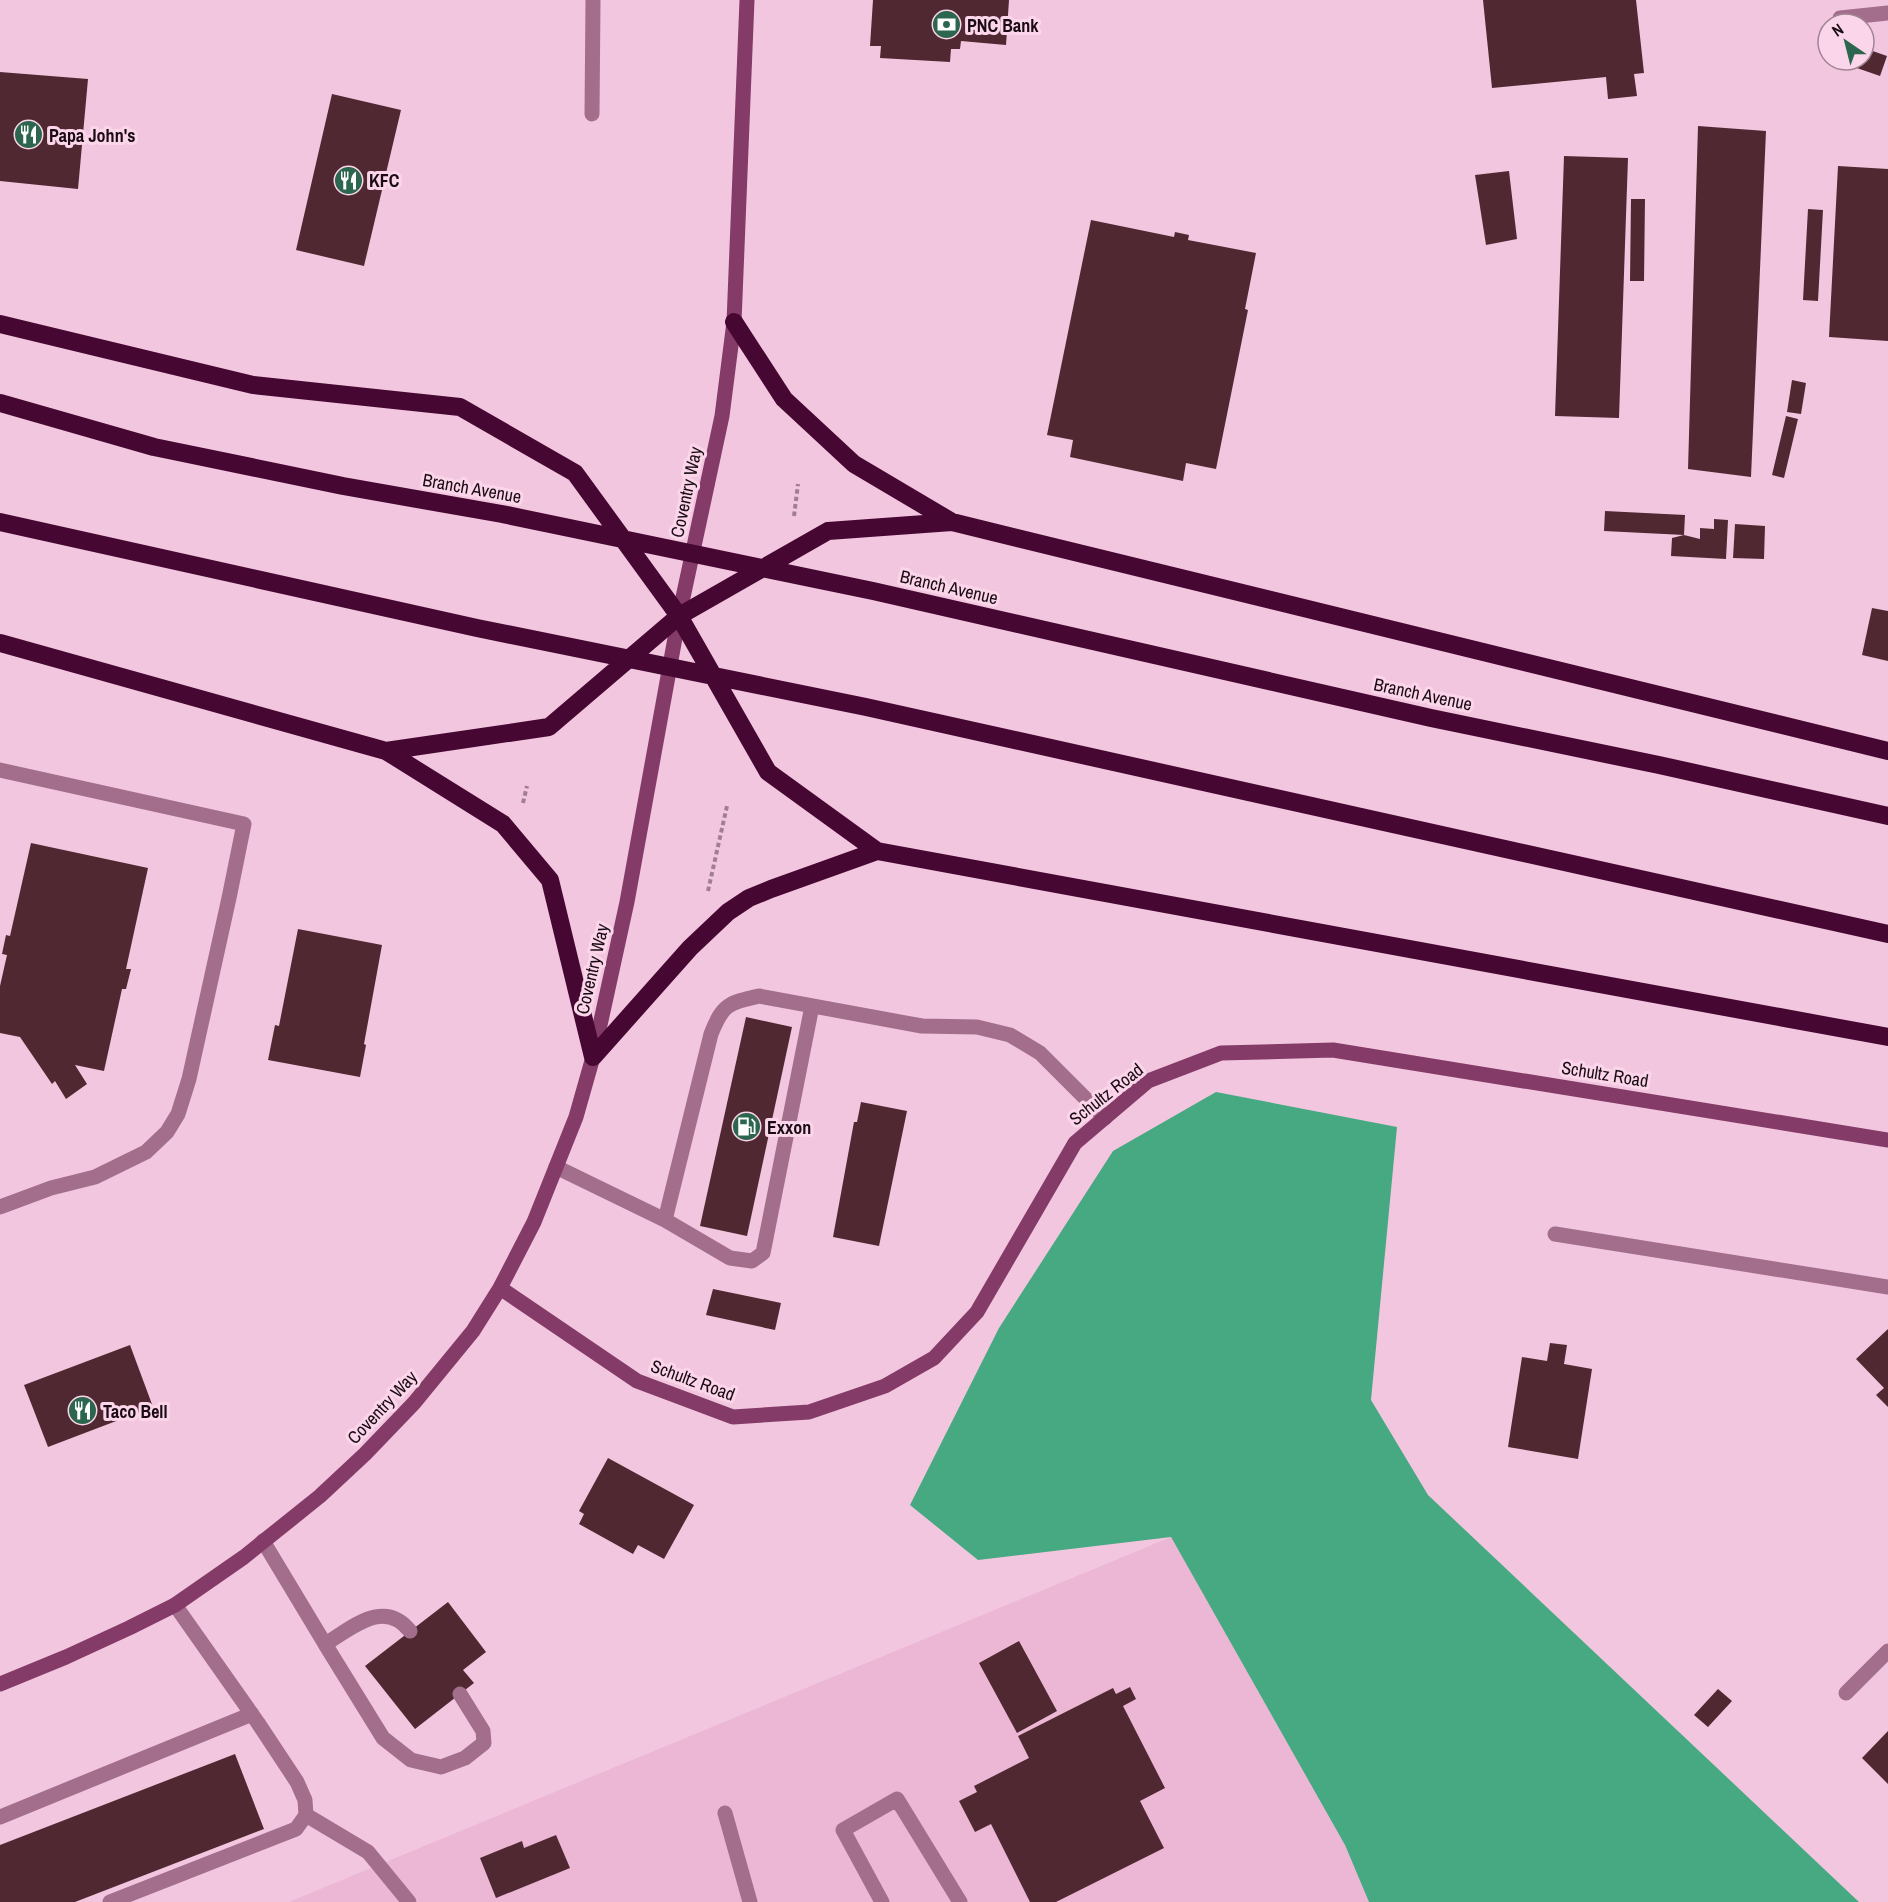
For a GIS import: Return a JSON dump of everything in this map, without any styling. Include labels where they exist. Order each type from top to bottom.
[{"type":"highway","points":[[734,322],[784,399],[854,464],[952,522],[1888,751]]},
{"type":"highway","points":[[0,324],[253,385],[460,407],[575,473],[679,616],[768,772],[877,851],[1888,1037]]},
{"type":"highway","name":"Branch Avenue","points":[[0,403],[154,447],[343,486],[502,514],[873,591],[1419,715],[1888,816]]},
{"type":"highway","points":[[0,522],[477,628],[866,707],[1888,934]]},
{"type":"highway","points":[[386,751],[549,727],[679,616],[828,531],[952,522]]},
{"type":"highway","points":[[0,643],[386,751],[503,824],[550,880],[593,1057]]},
{"type":"highway","points":[[593,1057],[690,948],[728,912],[749,898],[877,851]]},
{"type":"main road","name":"Coventry Way","points":[[0,1684],[66,1657],[174,1605],[244,1557],[320,1496],[414,1403],[473,1331],[500,1288],[531,1228],[576,1117],[593,1057],[627,902],[679,616],[722,416],[734,322],[747,0]]},
{"type":"main road","name":"Schultz Road","points":[[500,1288],[637,1381],[733,1417],[809,1412],[885,1386],[934,1358],[977,1312],[1075,1143],[1148,1081],[1221,1053],[1333,1050],[1888,1140]]},
{"type":"lane","points":[[592,114],[593,0]]},
{"type":"lane","points":[[0,770],[244,824],[189,1079],[178,1114],[167,1132],[146,1152],[95,1177],[51,1188],[0,1207]]},
{"type":"lane","points":[[665,1220],[711,1034],[720,1013],[733,1002],[759,996],[922,1026],[977,1027],[1010,1035],[1040,1053],[1105,1118]]},
{"type":"lane","points":[[556,1167],[665,1220],[730,1258],[752,1261],[763,1253],[812,1006]]},
{"type":"lane","points":[[1555,1234],[1888,1287]]},
{"type":"lane","points":[[264,1541],[383,1738],[411,1760],[441,1767],[465,1758],[484,1743],[483,1731],[460,1694]]},
{"type":"lane","points":[[110,1902],[296,1829],[306,1815],[305,1800],[297,1782],[252,1714],[174,1605]]},
{"type":"lane","points":[[325,1644],[370,1616],[392,1616],[405,1624],[410,1631]]},
{"type":"lane","points":[[1846,1694],[1888,1651]]},
{"type":"lane","points":[[0,1817],[252,1714]]},
{"type":"lane","points":[[882,1902],[843,1830],[897,1799],[960,1902]]},
{"type":"lane","points":[[725,1813],[750,1902]]},
{"type":"lane","points":[[306,1815],[368,1852],[409,1902]]},
{"type":"path","points":[[794,519],[798,484]]},
{"type":"path","points":[[707,896],[727,806]]},
{"type":"shaded area","points":[[1171,1537],[1345,1845],[1369,1902],[289,1902]]},
{"type":"green space","points":[[1216,1092],[1397,1127],[1371,1400],[1428,1495],[1859,1902],[1369,1902],[1345,1845],[1171,1537],[978,1560],[910,1505],[999,1328],[1113,1151]]},
{"type":"building","points":[[873,0],[1009,0],[1006,45],[961,41],[960,49],[951,49],[950,62],[880,58],[881,46],[870,46]]},
{"type":"building","points":[[1483,0],[1636,0],[1644,73],[1634,74],[1637,96],[1608,99],[1606,77],[1492,88]]},
{"type":"building","points":[[1876,52],[1887,56],[1880,76],[1868,72],[1876,72]]},
{"type":"building","points":[[0,72],[88,79],[78,189],[0,181]]},
{"type":"building","name":"KFC","points":[[332,94],[401,110],[364,266],[296,250]]},
{"type":"building","points":[[1698,126],[1766,131],[1751,477],[1688,469]]},
{"type":"building","points":[[1564,156],[1628,158],[1619,418],[1555,416]]},
{"type":"building","points":[[1838,166],[1888,169],[1888,341],[1829,337]]},
{"type":"building","points":[[1509,171],[1517,239],[1486,245],[1475,175]]},
{"type":"building","points":[[1631,199],[1645,199],[1644,281],[1630,281]]},
{"type":"building","points":[[1808,209],[1823,210],[1818,301],[1803,300]]},
{"type":"building","points":[[1091,220],[1174,237],[1175,232],[1189,235],[1188,240],[1256,253],[1245,309],[1248,310],[1216,469],[1186,463],[1183,481],[1070,457],[1073,440],[1047,435]]},
{"type":"building","points":[[1792,380],[1806,383],[1801,414],[1787,412]]},
{"type":"building","points":[[1786,416],[1798,419],[1784,478],[1772,475]]},
{"type":"building","points":[[1605,511],[1685,515],[1684,535],[1604,531]]},
{"type":"building","points":[[1714,519],[1728,520],[1726,559],[1671,556],[1672,538],[1684,535],[1700,539],[1700,528],[1714,529]]},
{"type":"building","points":[[1735,524],[1765,526],[1764,559],[1733,558]]},
{"type":"building","points":[[1872,608],[1888,611],[1888,661],[1862,655]]},
{"type":"building","points":[[31,843],[148,868],[126,969],[131,969],[126,989],[122,989],[104,1071],[75,1065],[87,1084],[66,1099],[55,1081],[52,1084],[20,1037],[0,1033],[0,986],[7,955],[2,954],[6,935],[10,936]]},
{"type":"building","points":[[298,929],[382,945],[360,1077],[268,1060],[275,1025],[279,1026]]},
{"type":"building","name":"Exxon","points":[[746,1017],[792,1027],[747,1236],[700,1226]]},
{"type":"building","points":[[861,1102],[907,1111],[879,1246],[833,1237],[854,1122],[857,1122]]},
{"type":"building","points":[[713,1289],[781,1303],[775,1330],[706,1315]]},
{"type":"building","points":[[1888,1329],[1888,1407],[1876,1395],[1884,1388],[1856,1359]]},
{"type":"building","points":[[1550,1343],[1567,1345],[1564,1364],[1592,1369],[1578,1459],[1508,1447],[1522,1357],[1547,1361]]},
{"type":"building","points":[[130,1345],[153,1407],[48,1447],[24,1385]]},
{"type":"building","points":[[608,1458],[694,1505],[664,1559],[638,1545],[633,1554],[579,1524],[584,1514],[579,1511]]},
{"type":"building","points":[[448,1602],[486,1652],[463,1670],[474,1683],[415,1729],[365,1666]]},
{"type":"building","points":[[1019,1641],[1057,1711],[1017,1733],[979,1663]]},
{"type":"building","points":[[1130,1687],[1136,1699],[1123,1706],[1165,1788],[1140,1801],[1164,1848],[1056,1902],[1030,1902],[991,1824],[975,1832],[959,1801],[977,1792],[974,1786],[1029,1758],[1018,1736],[1113,1688],[1116,1694]]},
{"type":"building","points":[[1718,1689],[1732,1701],[1708,1727],[1694,1715]]},
{"type":"building","points":[[1888,1731],[1888,1784],[1862,1758]]},
{"type":"building","points":[[235,1754],[264,1829],[75,1902],[0,1902],[0,1845]]},
{"type":"building","points":[[556,1835],[570,1868],[496,1898],[480,1858],[522,1841],[524,1848]]},
{"type":"place","name":"PNC Bank","points":[[946,25]]},
{"type":"place","name":"Papa John's","points":[[28,135]]},
{"type":"place","name":"KFC","points":[[348,180]]},
{"type":"place","name":"Exxon","points":[[746,1127]]},
{"type":"place","name":"Taco Bell","points":[[82,1411]]}]
